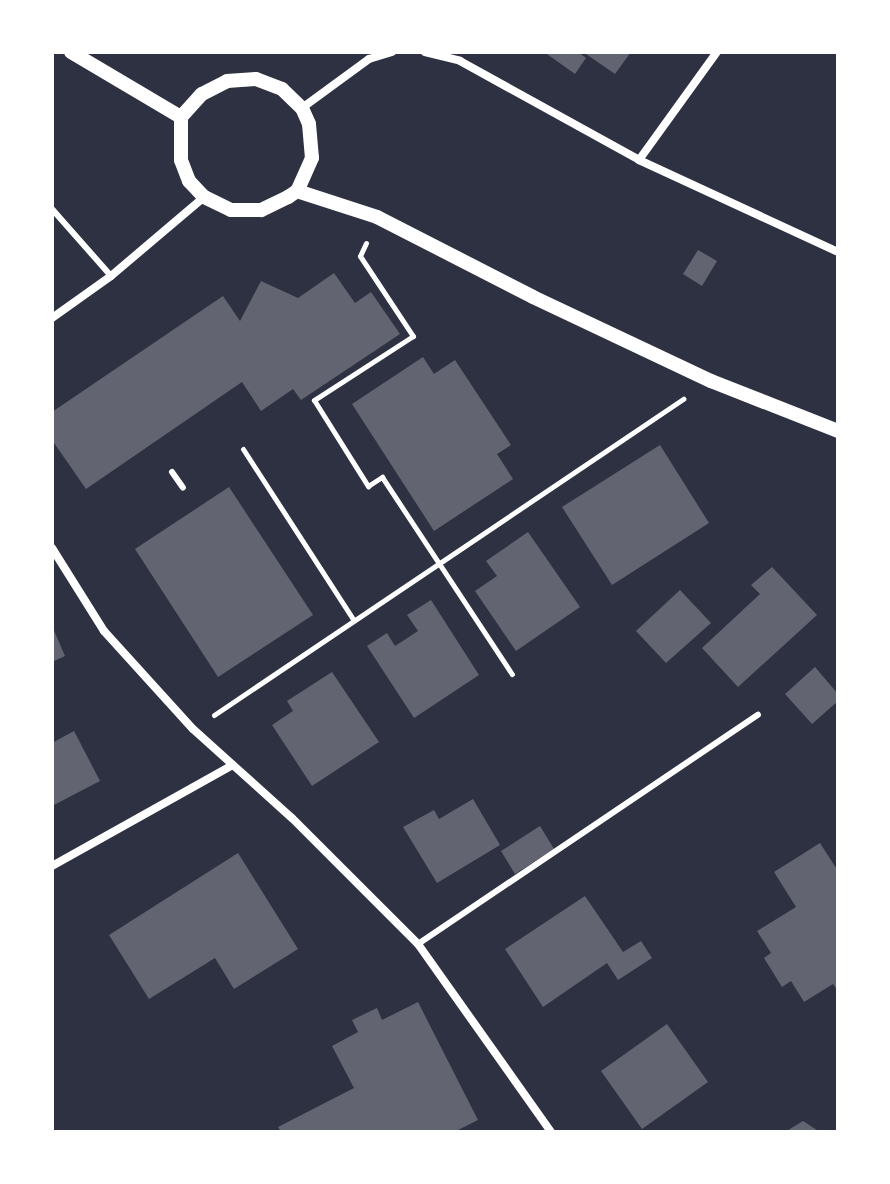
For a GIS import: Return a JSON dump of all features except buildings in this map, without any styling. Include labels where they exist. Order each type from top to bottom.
[{"type":"street","points":[[71,52],[181,117]]},
{"type":"street","points":[[302,108],[369,59],[392,52]]},
{"type":"street","points":[[425,52],[474,68],[639,160],[838,252]]},
{"type":"street","points":[[639,160],[717,52]]},
{"type":"street","points":[[256,79],[282,89],[302,108],[309,124],[312,158],[297,191],[274,205],[246,212],[231,210],[204,197],[189,181],[181,160],[181,117],[202,94],[227,81],[256,79]]},
{"type":"street","points":[[297,191],[377,217],[533,297],[711,381],[838,431]]},
{"type":"street","points":[[52,318],[111,276],[204,197]]},
{"type":"street","points":[[52,548],[104,631],[193,729],[292,818],[418,944],[548,1131]]},
{"type":"street","points":[[52,866],[233,765]]},
{"type":"lane","points":[[52,209],[111,276]]},
{"type":"lane","points":[[172,472],[183,488]]},
{"type":"lane","points":[[418,944],[758,715]]},
{"type":"path","points":[[360,256],[413,336],[314,400],[368,486],[382,477],[437,565],[512,674]]},
{"type":"path","points":[[193,729],[711,381]]},
{"type":"path","points":[[243,449],[353,619]]}]
